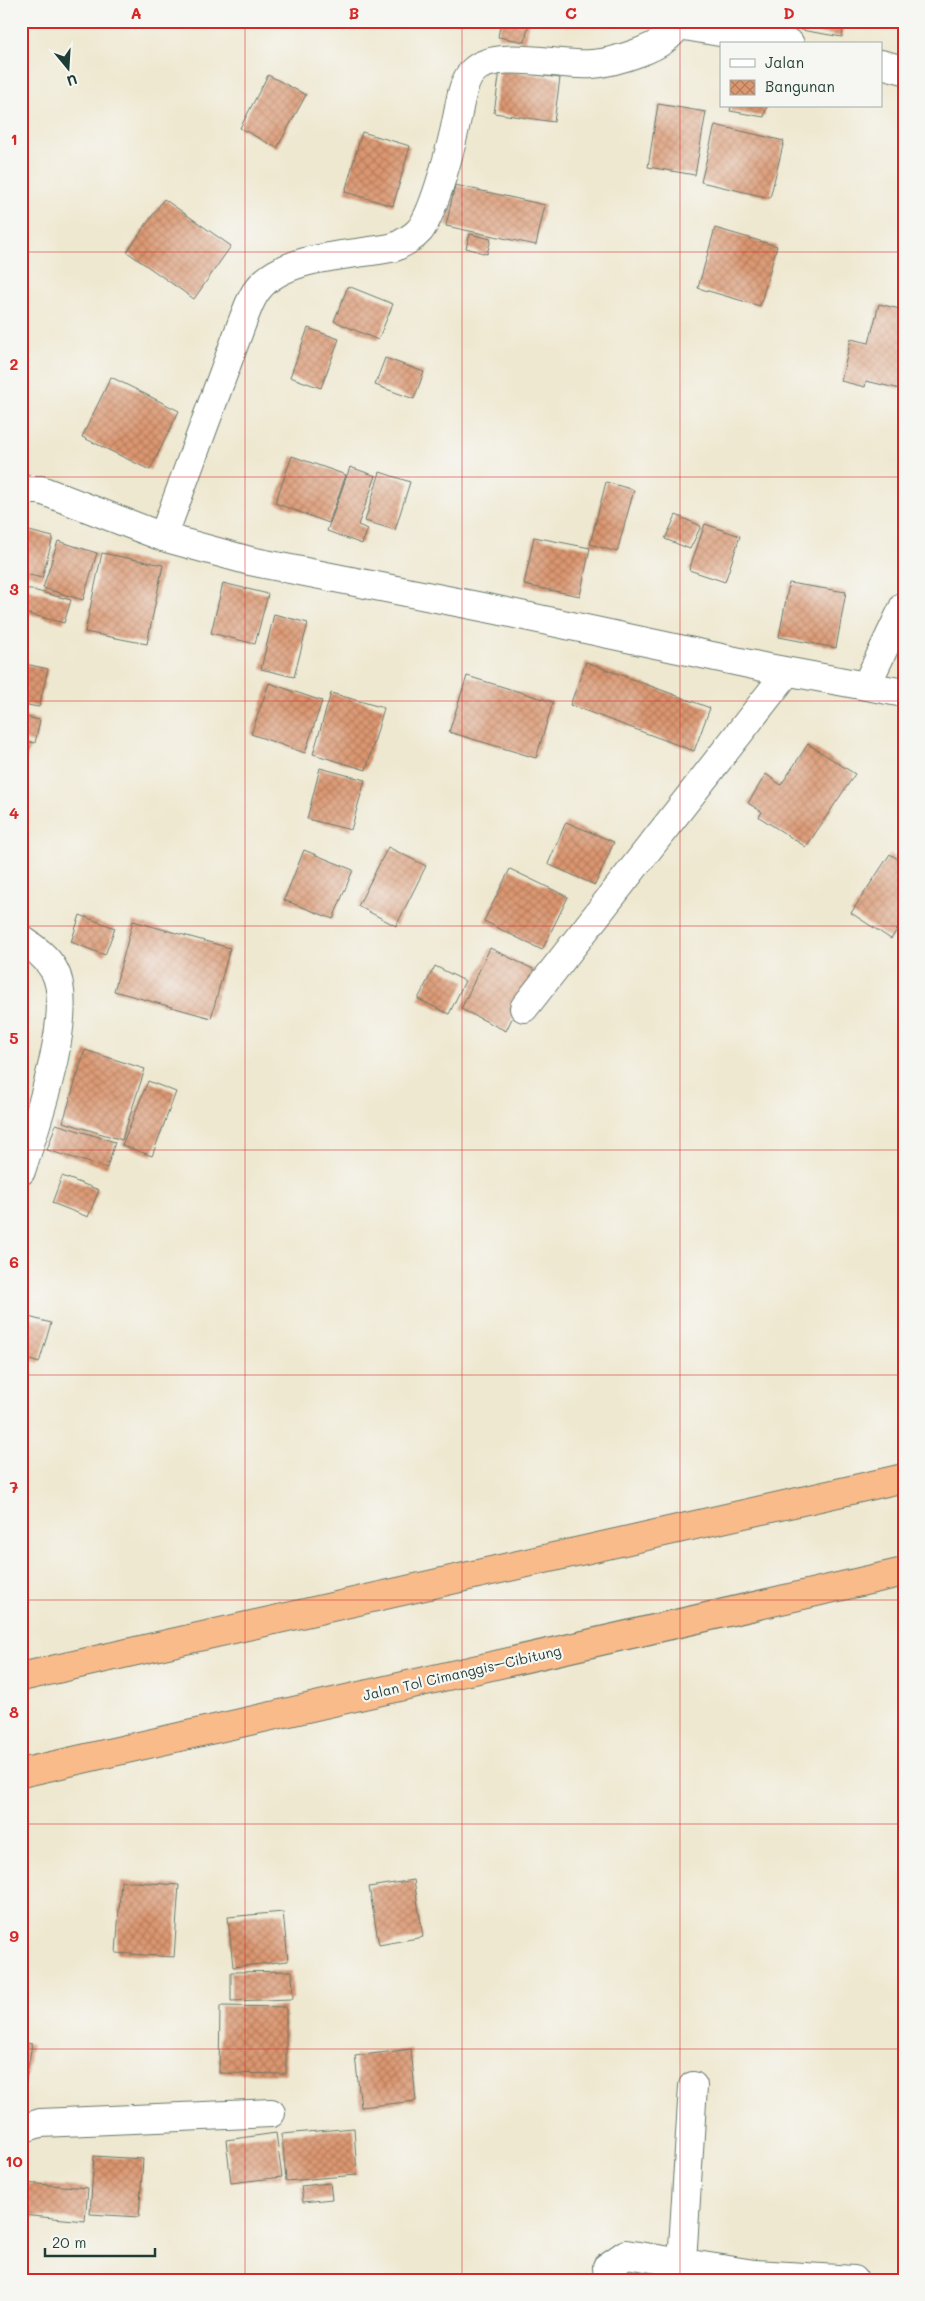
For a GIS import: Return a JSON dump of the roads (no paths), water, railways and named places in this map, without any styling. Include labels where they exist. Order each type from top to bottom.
[{"type":"highway","points":[[21,1677],[904,1478]]},
{"type":"highway","name":"Jalan Tol Cimanggis–Cibitung","points":[[21,1773],[904,1572]]},
{"type":"street","points":[[163,537],[242,320],[257,289],[292,265],[386,249],[410,239],[421,228],[430,209],[452,143],[464,86],[473,71],[491,62],[516,59],[570,65],[619,60],[659,45],[674,34],[680,23],[780,42]]},
{"type":"street","points":[[882,64],[904,70]]},
{"type":"street","points":[[21,490],[41,490],[163,537],[250,561],[497,610],[787,672],[904,693]]},
{"type":"street","points":[[866,686],[904,606]]},
{"type":"street","points":[[524,1008],[787,672]]},
{"type":"street","points":[[21,939],[44,956],[55,972],[60,993],[60,1009],[44,1098],[21,1171]]},
{"type":"street","points":[[682,2263],[693,2086]]},
{"type":"street","points":[[21,2129],[40,2123],[271,2113]]},
{"type":"street","points":[[608,2280],[606,2267],[626,2254],[754,2277],[854,2280]]}]
